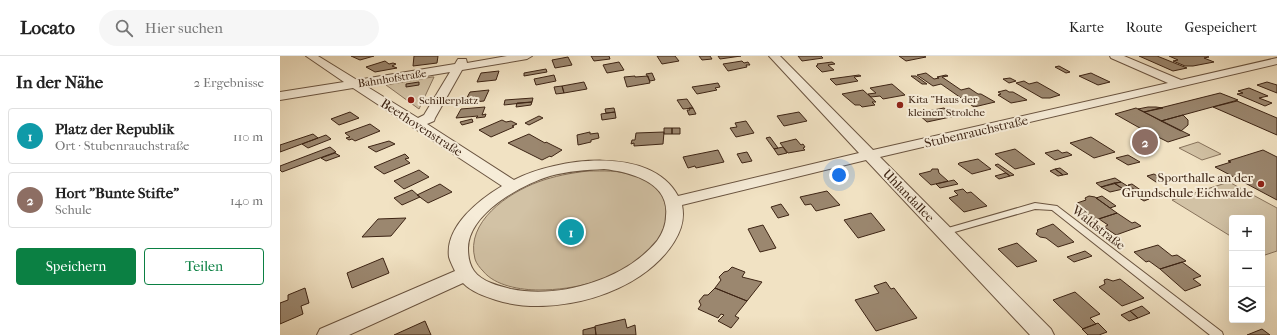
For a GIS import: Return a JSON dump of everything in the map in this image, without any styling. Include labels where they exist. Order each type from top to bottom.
[{"type":"street","name":"Beethovenstraße","points":[[310,56],[514,186]]},
{"type":"street","points":[[417,123],[429,118],[465,56]]},
{"type":"street","name":"Bahnhofstraße","points":[[280,96],[528,56]]},
{"type":"street","name":"Uhlandallee","points":[[774,56],[1043,335]]},
{"type":"street","points":[[1115,56],[1181,84]]},
{"type":"street","name":"Stubenrauchstraße","points":[[674,202],[1277,61]]},
{"type":"street","points":[[581,166],[616,166],[639,171],[657,180],[669,192],[674,202],[676,215],[672,230],[663,244],[649,259],[631,272],[592,290],[548,299],[510,297],[483,288],[466,274],[460,262],[459,246],[469,222],[496,196],[536,176],[581,166]]},
{"type":"street","points":[[328,335],[466,274]]},
{"type":"lane","name":"Waldstraße","points":[[944,232],[1035,206],[1054,208],[1218,335]]},
{"type":"shaded area","points":[[434,77],[419,109],[386,85]]},
{"type":"shaded area","points":[[1198,142],[1221,154],[1202,160],[1179,148]]},
{"type":"shaded area","points":[[588,171],[627,173],[647,181],[658,190],[664,200],[666,222],[654,245],[643,256],[620,271],[594,282],[580,286],[553,290],[532,290],[501,284],[488,276],[482,270],[475,259],[474,246],[476,233],[483,221],[502,201],[514,193],[538,182],[563,175]]},
{"type":"shaded area","points":[[1229,182],[1277,208],[1277,251],[1265,255],[1265,215],[1229,215],[1229,235],[1172,200]]},
{"type":"building","points":[[351,56],[374,56],[360,60]]},
{"type":"building","points":[[414,56],[438,56],[437,63],[413,66]]},
{"type":"building","points":[[591,56],[609,56],[610,59],[594,61]]},
{"type":"building","points":[[657,56],[675,56],[679,61],[662,64]]},
{"type":"building","points":[[699,56],[710,56],[712,59],[702,60]]},
{"type":"building","points":[[718,56],[741,56],[720,59]]},
{"type":"building","points":[[798,56],[821,56],[823,58],[802,61]]},
{"type":"building","points":[[899,56],[924,56],[926,57],[906,61]]},
{"type":"building","points":[[1139,56],[1157,56],[1187,68],[1173,71]]},
{"type":"building","points":[[1169,56],[1207,56],[1209,57],[1204,58],[1214,62],[1185,66],[1173,61],[1178,60]]},
{"type":"building","points":[[568,57],[572,65],[555,68],[552,60]]},
{"type":"building","points":[[385,61],[389,64],[396,64],[392,66],[397,68],[375,72],[366,67]]},
{"type":"building","points":[[742,61],[744,63],[748,62],[750,65],[728,71],[723,64]]},
{"type":"building","points":[[619,62],[624,70],[607,73],[603,65]]},
{"type":"building","points":[[832,62],[835,64],[828,65],[834,70],[822,72],[816,66],[818,65],[817,64]]},
{"type":"building","points":[[1059,66],[1070,72],[1066,73],[1055,67]]},
{"type":"building","points":[[546,69],[547,72],[524,76],[524,73]]},
{"type":"building","points":[[499,71],[496,80],[477,82],[481,73]]},
{"type":"building","points":[[652,73],[655,80],[650,81],[646,74]]},
{"type":"building","points":[[926,73],[934,79],[946,75],[948,76],[942,77],[961,90],[969,88],[995,102],[974,107],[941,84],[933,86],[917,75]]},
{"type":"building","points":[[1091,73],[1110,82],[1098,85],[1079,76]]},
{"type":"building","points":[[554,75],[556,81],[536,85],[534,79]]},
{"type":"building","points":[[648,76],[650,83],[627,87],[624,77]]},
{"type":"building","points":[[861,76],[854,77],[858,81],[836,85],[830,79]]},
{"type":"building","points":[[911,76],[916,76],[927,84],[922,84]]},
{"type":"building","points":[[1010,78],[1016,81],[1009,83],[1003,79]]},
{"type":"building","points":[[1024,81],[1029,84],[1037,82],[1060,95],[1050,98],[1042,98],[1016,83]]},
{"type":"building","points":[[419,82],[419,85],[406,87],[406,84]]},
{"type":"building","points":[[584,82],[587,89],[564,93],[562,86]]},
{"type":"building","points":[[1267,82],[1277,85],[1277,93],[1257,85]]},
{"type":"building","points":[[718,83],[720,87],[715,88],[717,90],[697,94],[692,87]]},
{"type":"building","points":[[892,84],[905,95],[883,99],[880,96],[871,97],[868,94],[876,93],[870,88]]},
{"type":"building","points":[[562,86],[564,93],[556,94],[554,87]]},
{"type":"building","points":[[1249,88],[1268,96],[1259,98],[1272,103],[1265,106],[1237,94],[1243,93],[1238,91]]},
{"type":"building","points":[[489,90],[484,101],[464,103],[470,92]]},
{"type":"building","points":[[863,90],[876,102],[872,102],[875,105],[862,107],[860,105],[855,105],[842,94]]},
{"type":"building","points":[[1006,90],[1013,92],[1027,100],[1011,103],[998,95],[1001,94],[998,92]]},
{"type":"building","points":[[1220,93],[1238,100],[1161,121],[1144,112]]},
{"type":"building","points":[[533,98],[532,102],[504,105],[505,100]]},
{"type":"building","points":[[687,99],[693,108],[683,109],[677,100]]},
{"type":"building","points":[[1237,101],[1277,118],[1277,135],[1213,107]]},
{"type":"building","points":[[532,102],[531,105],[516,107],[517,103]]},
{"type":"building","points":[[485,107],[482,115],[486,114],[485,117],[476,118],[478,116],[456,118],[461,109]]},
{"type":"building","points":[[1148,107],[1163,108],[1144,112],[1138,109]]},
{"type":"building","points":[[614,108],[615,112],[606,113],[605,109]]},
{"type":"building","points":[[689,108],[693,108],[696,114],[689,115],[687,110],[690,110]]},
{"type":"building","points":[[944,108],[955,116],[927,122],[917,113]]},
{"type":"building","points":[[1136,108],[1190,135],[1168,142],[1115,114]]},
{"type":"building","points":[[350,112],[359,118],[339,125],[331,119]]},
{"type":"building","points":[[615,112],[616,118],[602,120],[601,114]]},
{"type":"building","points":[[799,112],[807,121],[784,126],[777,116]]},
{"type":"building","points":[[1183,115],[1188,120],[1188,125],[1181,131],[1161,121]]},
{"type":"building","points":[[539,116],[543,118],[529,125],[525,123]]},
{"type":"building","points":[[472,119],[473,122],[462,125],[460,122]]},
{"type":"building","points":[[502,120],[506,122],[511,121],[517,124],[512,126],[514,127],[491,137],[479,130]]},
{"type":"building","points":[[746,121],[754,133],[736,137],[730,128],[737,127],[735,123]]},
{"type":"building","points":[[370,124],[380,131],[355,141],[346,138],[350,137],[345,133]]},
{"type":"building","points":[[664,128],[672,128],[672,134],[664,134]]},
{"type":"building","points":[[672,128],[680,128],[680,134],[672,134]]},
{"type":"building","points":[[590,132],[590,134],[598,133],[599,138],[591,140],[591,142],[578,145],[577,135]]},
{"type":"building","points":[[664,132],[663,144],[634,146],[634,143],[631,144],[632,140],[635,140],[636,133]]},
{"type":"building","points":[[313,134],[318,138],[280,152],[280,145]]},
{"type":"building","points":[[529,134],[562,150],[551,157],[550,156],[542,160],[508,143]]},
{"type":"building","points":[[326,135],[331,139],[308,148],[302,144]]},
{"type":"building","points":[[770,137],[778,148],[774,149],[766,138]]},
{"type":"building","points":[[1091,137],[1115,152],[1094,158],[1070,143]]},
{"type":"building","points":[[796,139],[801,145],[803,144],[805,147],[803,148],[805,150],[788,153],[780,143]]},
{"type":"building","points":[[389,141],[395,144],[376,152],[368,147]]},
{"type":"building","points":[[330,147],[336,152],[282,172],[280,170],[280,166]]},
{"type":"building","points":[[783,147],[787,153],[778,155],[774,149]]},
{"type":"building","points":[[1015,149],[1035,164],[1015,169],[995,154]]},
{"type":"building","points":[[718,150],[724,162],[696,168],[695,166],[688,168],[683,157]]},
{"type":"building","points":[[1058,150],[1062,153],[1067,152],[1072,155],[1055,160],[1045,153]]},
{"type":"building","name":"Sporthalle an der Grundschule Eichwalde","points":[[1263,150],[1277,157],[1277,200],[1215,167],[1231,162],[1228,161]]},
{"type":"building","points":[[747,152],[752,161],[742,163],[737,154]]},
{"type":"building","points":[[335,153],[340,156],[326,161],[321,158]]},
{"type":"building","points":[[405,154],[409,158],[405,159],[410,163],[384,174],[374,167]]},
{"type":"building","points":[[1128,155],[1140,162],[1128,165],[1116,158]]},
{"type":"building","points":[[978,159],[991,169],[972,174],[958,164],[959,163]]},
{"type":"building","points":[[998,164],[1014,175],[1010,176],[995,165]]},
{"type":"building","points":[[1060,168],[1068,174],[1063,175],[1055,169]]},
{"type":"building","points":[[932,169],[938,169],[939,173],[948,181],[931,185],[919,174],[931,171]]},
{"type":"building","points":[[1055,169],[1063,175],[1058,176],[1050,171]]},
{"type":"building","points":[[419,170],[429,177],[404,189],[394,181]]},
{"type":"building","points":[[1006,173],[1010,176],[999,179],[995,176]]},
{"type":"building","points":[[1154,174],[1164,180],[1156,182],[1147,176]]},
{"type":"building","points":[[1115,178],[1121,182],[1101,187],[1096,183]]},
{"type":"building","points":[[954,180],[958,184],[940,188],[936,184]]},
{"type":"building","points":[[1121,182],[1137,192],[1131,194],[1114,183]]},
{"type":"building","points":[[1114,183],[1123,189],[1110,192],[1101,187]]},
{"type":"building","points":[[440,184],[452,192],[428,203],[417,195]]},
{"type":"building","points":[[1132,184],[1142,191],[1138,192],[1128,185]]},
{"type":"building","points":[[963,189],[967,193],[971,192],[987,206],[964,212],[949,198],[958,195],[954,191]]},
{"type":"building","points":[[412,190],[420,197],[402,205],[394,198]]},
{"type":"building","points":[[827,191],[840,205],[816,211],[811,204],[805,205],[800,197]]},
{"type":"building","points":[[1141,194],[1149,199],[1144,201],[1136,196]]},
{"type":"building","points":[[1089,196],[1095,197],[1117,213],[1095,220],[1084,211],[1087,210],[1077,203],[1086,200],[1085,198]]},
{"type":"building","points":[[1102,196],[1116,206],[1110,208],[1096,198]]},
{"type":"building","points":[[781,204],[789,215],[778,218],[771,207]]},
{"type":"building","points":[[871,213],[885,230],[858,238],[844,220]]},
{"type":"building","points":[[1117,213],[1132,223],[1135,222],[1141,226],[1116,235],[1104,227],[1108,225],[1099,219]]},
{"type":"building","points":[[406,218],[391,236],[362,237],[378,219]]},
{"type":"building","points":[[1053,224],[1074,242],[1058,247],[1046,238],[1040,237],[1036,234],[1038,231],[1037,230]]},
{"type":"building","points":[[763,225],[776,248],[760,252],[748,229]]},
{"type":"building","points":[[1017,243],[1037,261],[1017,267],[998,249]]},
{"type":"building","points":[[1158,245],[1172,256],[1177,255],[1186,261],[1160,269],[1149,261],[1146,262],[1134,252]]},
{"type":"building","points":[[1085,251],[1092,256],[1074,262],[1067,257]]},
{"type":"building","points":[[383,258],[389,273],[352,288],[347,273]]},
{"type":"building","points":[[1182,262],[1201,276],[1193,279],[1201,285],[1185,291],[1160,269]]},
{"type":"building","points":[[732,267],[745,272],[742,277],[762,282],[747,301],[715,288],[721,280],[719,277]]},
{"type":"building","points":[[1107,279],[1113,281],[1120,279],[1144,298],[1122,306],[1099,287],[1105,284],[1104,280]]},
{"type":"building","points":[[886,282],[891,289],[894,288],[917,318],[876,331],[855,300],[879,293],[874,286]]},
{"type":"building","points":[[305,288],[309,303],[301,306],[303,314],[280,324],[280,303],[288,300],[288,295]]},
{"type":"building","points":[[715,288],[747,301],[735,316],[739,318],[731,328],[718,321],[724,315],[721,314],[718,318],[698,309],[701,305],[699,301],[704,295],[708,295]]},
{"type":"building","points":[[1075,292],[1100,314],[1090,318],[1096,324],[1083,329],[1053,300]]},
{"type":"building","points":[[1142,306],[1150,313],[1138,318],[1130,311]]},
{"type":"building","points":[[1130,311],[1138,318],[1129,321],[1121,315]]},
{"type":"building","points":[[625,319],[627,328],[635,325],[636,335],[596,335],[595,326]]},
{"type":"building","points":[[425,321],[431,335],[394,335]]},
{"type":"building","points":[[1098,323],[1107,332],[1099,335],[1088,335],[1082,329]]},
{"type":"building","points":[[595,327],[596,335],[583,335],[583,330]]},
{"type":"building","points":[[1262,329],[1270,335],[1247,335]]},
{"type":"place","name":"Schillerplatz","points":[[411,100]]},
{"type":"place","name":"Kita \"Haus der kleinen Strolche","points":[[900,105]]},
{"type":"place","name":"Hort \"Bunte Stifte\"","points":[[1145,142]]},
{"type":"place","name":"Sporthalle an der Grundschule Eichwalde","points":[[1261,184]]},
{"type":"place","name":"Platz der Republik","points":[[571,232]]}]
